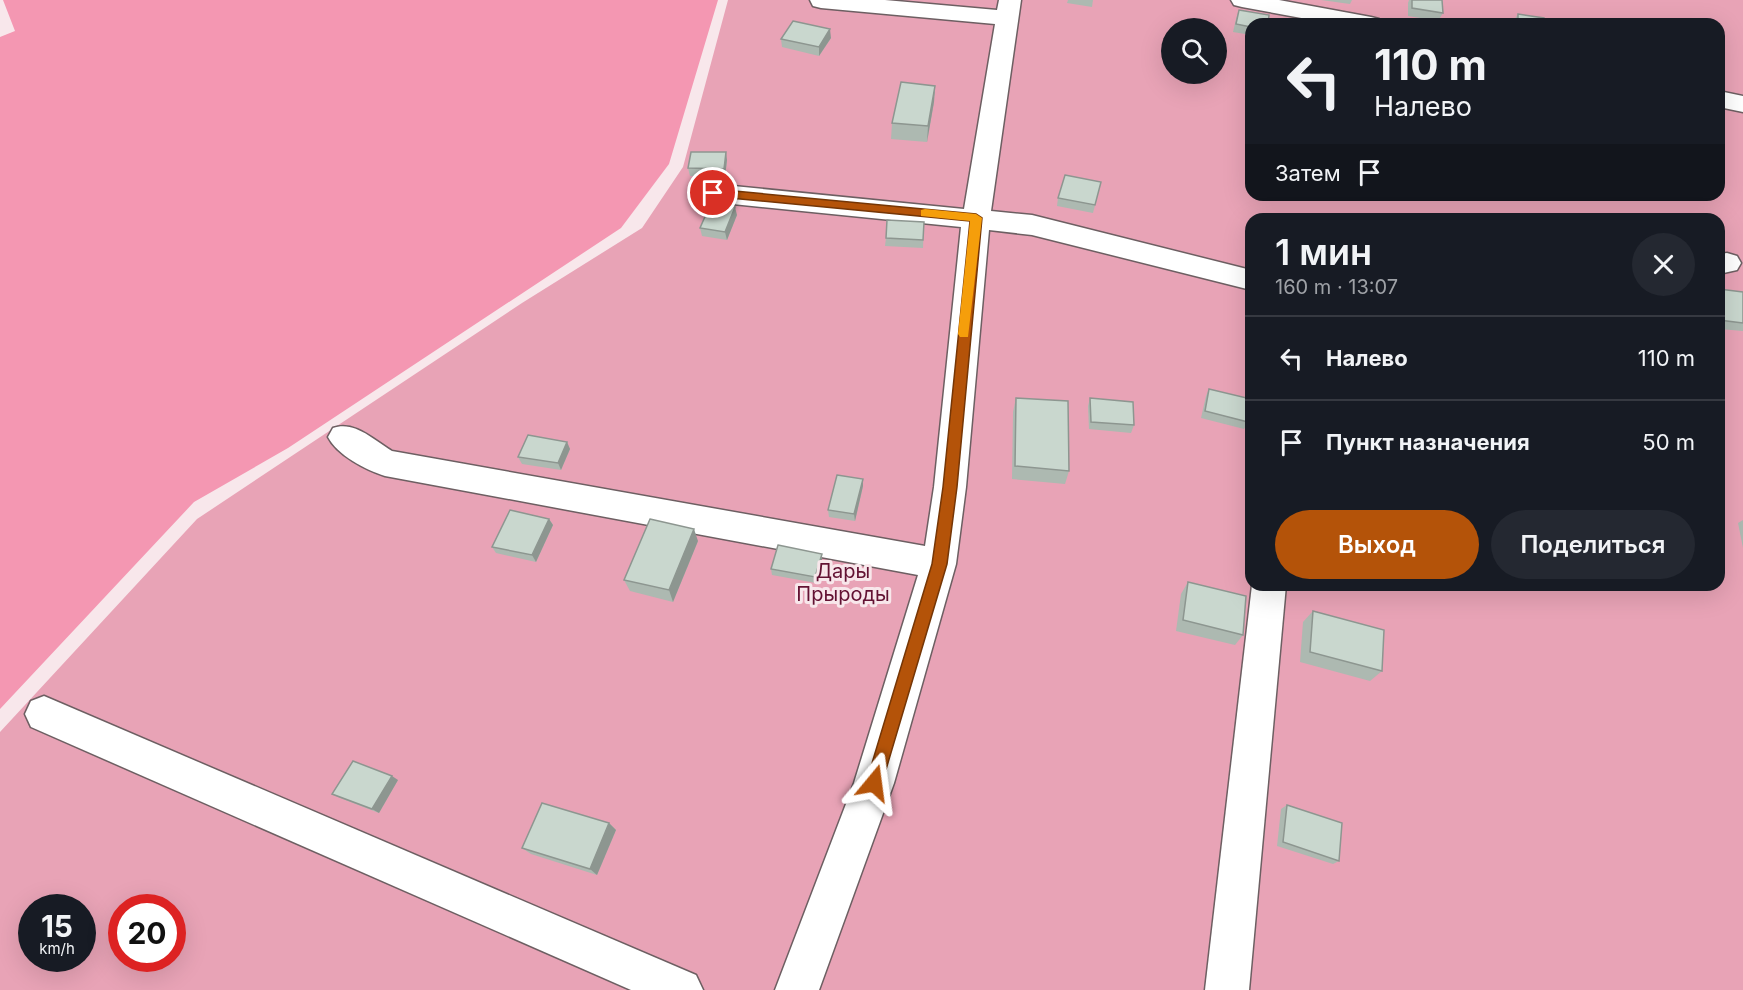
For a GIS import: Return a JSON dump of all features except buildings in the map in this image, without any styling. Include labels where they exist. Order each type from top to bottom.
[{"type":"lane","points":[[1242,0],[1339,18]]},
{"type":"lane","points":[[797,990],[874,783],[939,564],[950,487],[976,218],[1009,9],[821,1]]},
{"type":"lane","points":[[1725,100],[1743,104]]},
{"type":"lane","points":[[713,193],[1032,225],[1245,278]]},
{"type":"lane","points":[[344,437],[385,463],[939,564]]},
{"type":"lane","points":[[1227,990],[1268,591]]},
{"type":"lane","points":[[44,714],[681,990]]},
{"type":"green space","name":"Дары Прыроды","points":[[728,0],[1743,0],[1743,990],[0,990],[0,732],[197,519],[522,303],[642,228],[683,167]]},
{"type":"shaded area","points":[[3,0],[718,0],[669,164],[621,228],[288,448],[194,502],[0,709],[0,37],[15,31]]},
{"type":"slow traffic","points":[[925,213],[976,218],[964,334]]},
{"type":"route","points":[[713,193],[976,218],[950,487],[939,564],[874,783]]}]
